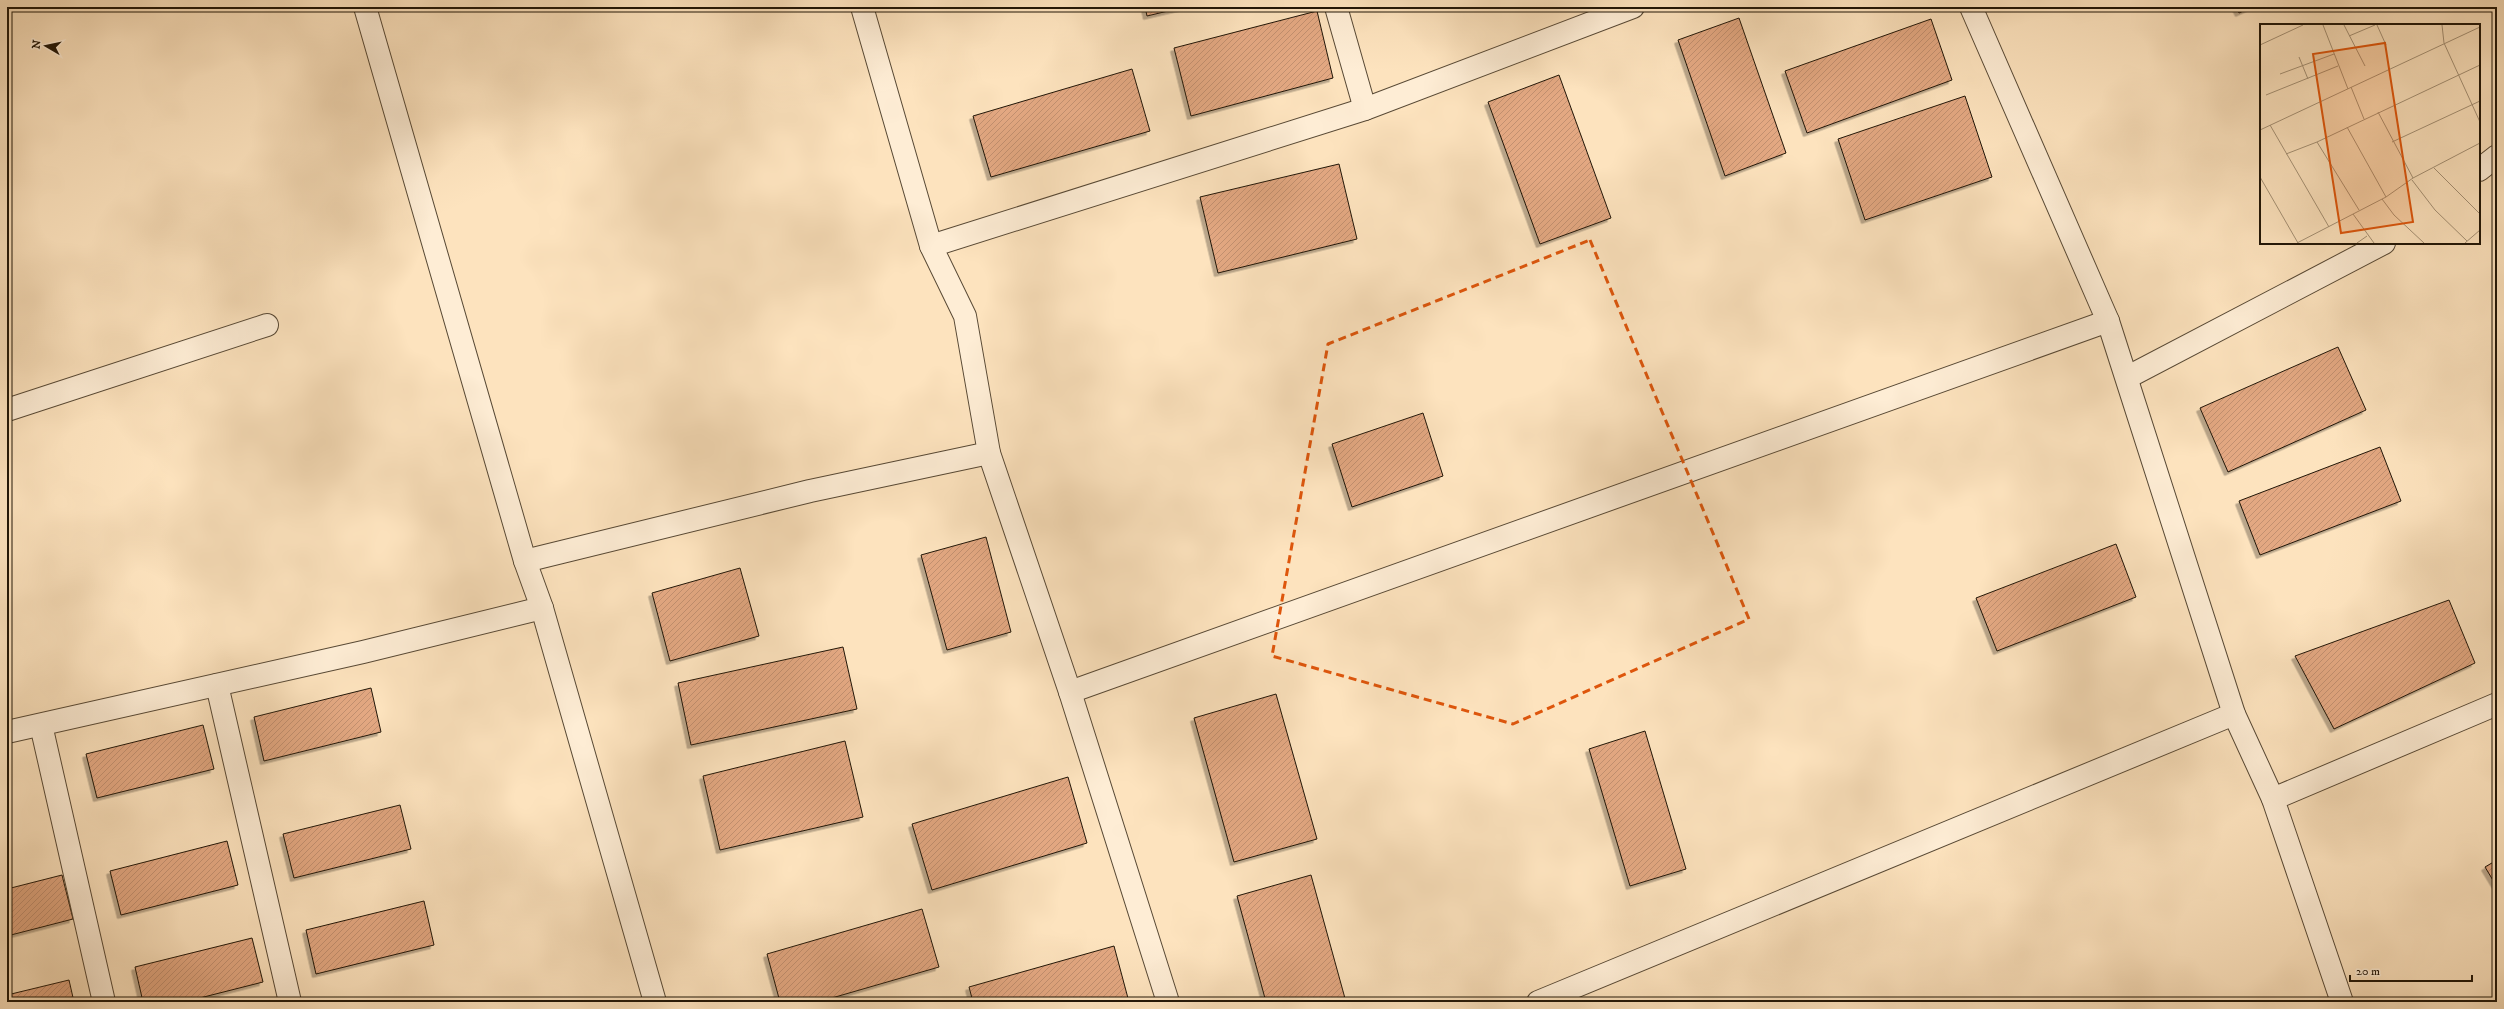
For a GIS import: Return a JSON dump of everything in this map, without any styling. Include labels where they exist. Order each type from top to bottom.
[{"type":"street","points":[[365,7],[525,561],[542,608],[655,1002]]},
{"type":"street","points":[[862,7],[931,246],[965,316],[988,454],[1070,692],[1168,1002]]},
{"type":"street","points":[[1336,7],[1364,109]]},
{"type":"street","points":[[931,246],[1364,109],[1633,7]]},
{"type":"street","points":[[1970,7],[2108,321],[2128,377],[2234,714],[2273,799],[2342,1002]]},
{"type":"street","points":[[2480,169],[2497,156]]},
{"type":"street","points":[[2128,377],[2382,244]]},
{"type":"street","points":[[1070,692],[2108,321]]},
{"type":"street","points":[[7,410],[267,325]]},
{"type":"street","points":[[525,561],[810,491],[988,454]]},
{"type":"street","points":[[7,732],[217,685],[542,608]]},
{"type":"street","points":[[217,685],[290,1002]]},
{"type":"street","points":[[2273,799],[2497,704]]},
{"type":"street","points":[[1538,1002],[2234,714]]},
{"type":"street","points":[[41,725],[104,1002]]},
{"type":"highlighted area","points":[[1590,240],[1749,619],[1513,724],[1272,656],[1328,344]]},
{"type":"building","points":[[1145,7],[1185,7],[1147,16]]},
{"type":"building","points":[[2236,7],[2252,7],[2239,13]]},
{"type":"building","points":[[1317,11],[1333,78],[1191,116],[1174,48]]},
{"type":"building","points":[[1739,18],[1786,153],[1725,176],[1678,40]]},
{"type":"building","points":[[1931,19],[1952,80],[1807,133],[1785,71]]},
{"type":"building","points":[[1132,69],[1150,131],[991,177],[973,116]]},
{"type":"building","points":[[1559,75],[1611,218],[1540,244],[1488,102]]},
{"type":"building","points":[[1965,96],[1992,177],[1865,220],[1838,139]]},
{"type":"building","points":[[1339,164],[1357,239],[1218,273],[1200,197]]},
{"type":"building","points":[[2338,347],[2366,410],[2228,472],[2200,408]]},
{"type":"building","points":[[1423,413],[1443,476],[1352,507],[1332,444]]},
{"type":"building","points":[[2380,447],[2401,501],[2260,555],[2239,501]]},
{"type":"building","points":[[986,537],[1011,632],[947,650],[921,555]]},
{"type":"building","points":[[2116,544],[2136,597],[1997,651],[1976,598]]},
{"type":"building","points":[[740,568],[759,636],[670,661],[652,593]]},
{"type":"building","points":[[2449,600],[2475,663],[2334,729],[2295,656]]},
{"type":"building","points":[[843,647],[857,709],[691,745],[678,683]]},
{"type":"building","points":[[371,688],[381,732],[264,761],[254,717]]},
{"type":"building","points":[[1276,694],[1317,839],[1234,862],[1194,718]]},
{"type":"building","points":[[203,725],[214,769],[97,798],[86,754]]},
{"type":"building","points":[[1645,731],[1686,869],[1630,886],[1589,749]]},
{"type":"building","points":[[845,741],[863,817],[720,850],[703,776]]},
{"type":"building","points":[[1068,777],[1087,843],[932,890],[912,824]]},
{"type":"building","points":[[400,805],[411,849],[294,878],[283,834]]},
{"type":"building","points":[[227,841],[238,885],[121,915],[110,871]]},
{"type":"building","points":[[2497,860],[2497,887],[2485,867]]},
{"type":"building","points":[[62,875],[73,919],[7,936],[7,889]]},
{"type":"building","points":[[1311,875],[1346,1002],[1266,1002],[1237,896]]},
{"type":"building","points":[[424,901],[434,945],[316,974],[306,930]]},
{"type":"building","points":[[922,909],[939,967],[818,1002],[780,1002],[767,954]]},
{"type":"building","points":[[252,938],[263,982],[184,1002],[143,1002],[135,967]]},
{"type":"building","points":[[1114,946],[1129,1002],[973,1002],[969,987]]},
{"type":"building","points":[[69,980],[74,1002],[7,1002],[7,995]]}]
